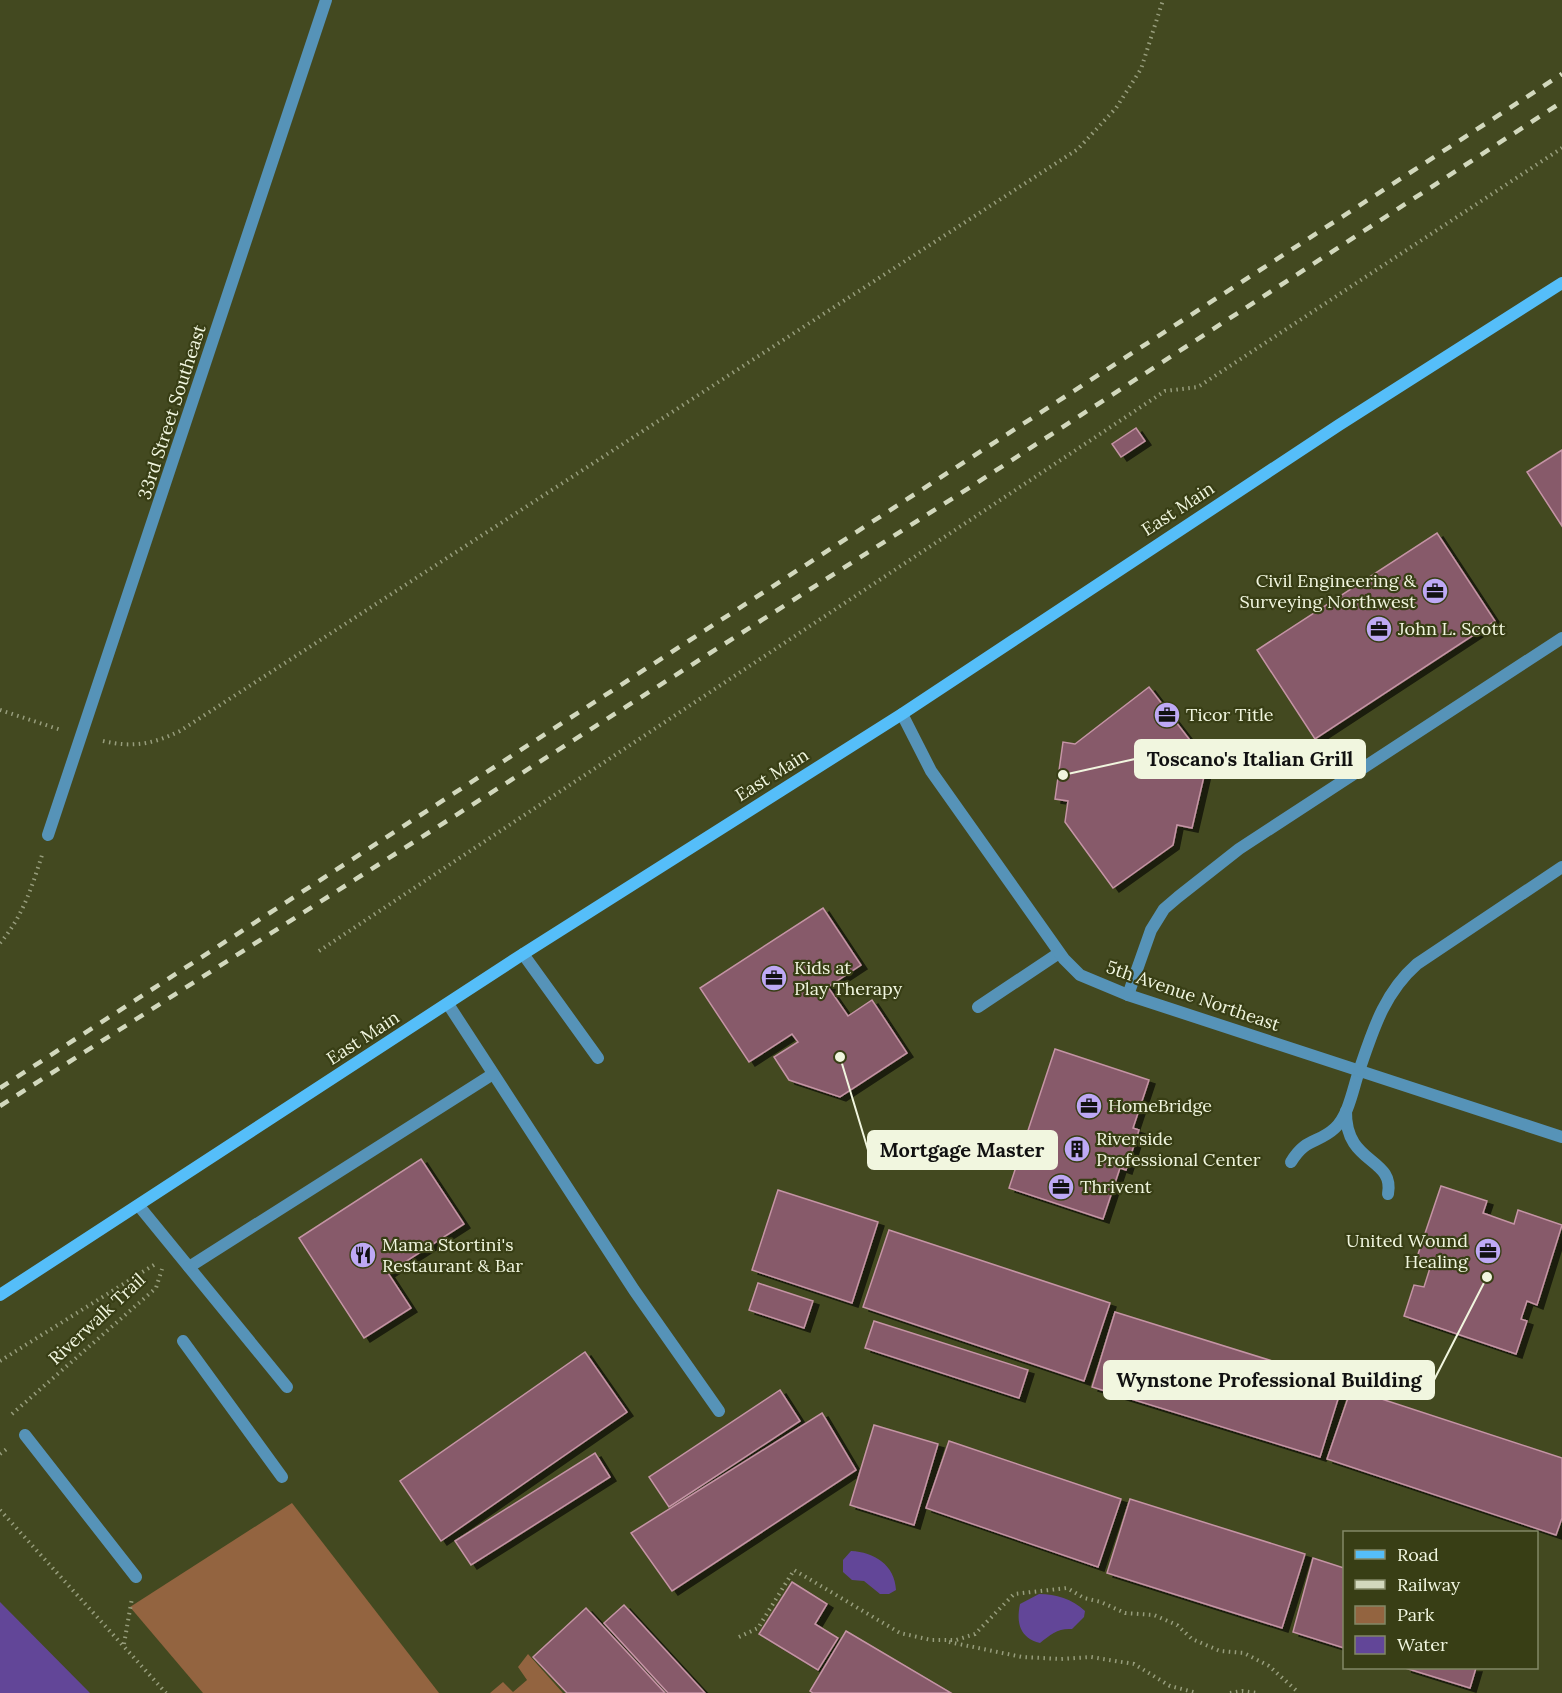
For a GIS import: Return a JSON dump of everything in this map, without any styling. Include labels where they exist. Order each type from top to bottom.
[{"type":"main road","name":"East Main","points":[[0,1295],[523,954],[902,714],[1339,425],[1562,283]]},
{"type":"street","name":"33rd Street Southeast","points":[[48,835],[326,0]]},
{"type":"street","points":[[1128,995],[1151,930],[1164,909],[1178,897],[1239,849],[1562,638]]},
{"type":"street","name":"5th Avenue Northeast","points":[[902,714],[931,771],[1059,952],[1080,975],[1128,995],[1562,1137]]},
{"type":"street","points":[[1291,1162],[1304,1144],[1337,1126],[1346,1110],[1375,1024],[1385,1001],[1401,978],[1417,964],[1562,867]]},
{"type":"street","points":[[978,1006],[1059,952]]},
{"type":"street","points":[[523,954],[598,1058]]},
{"type":"street","points":[[448,1004],[634,1290],[719,1411]]},
{"type":"street","points":[[189,1268],[493,1074]]},
{"type":"street","points":[[1346,1110],[1346,1127],[1351,1141],[1361,1154],[1387,1174],[1390,1182],[1388,1194]]},
{"type":"street","points":[[139,1206],[287,1387]]},
{"type":"street","points":[[183,1341],[282,1477]]},
{"type":"street","points":[[25,1436],[136,1578]]},
{"type":"path","points":[[0,710],[82,736],[118,744],[156,743],[180,731],[1078,149],[1116,108],[1141,69],[1163,0]]},
{"type":"path","points":[[319,951],[1164,391],[1198,387],[1562,148]]},
{"type":"path","points":[[0,943],[13,928],[31,890],[48,835]]},
{"type":"path","name":"Riverwalk Trail","points":[[0,1360],[165,1258],[156,1288],[9,1417]]},
{"type":"path","points":[[0,1510],[166,1693]]},
{"type":"path","points":[[739,1637],[758,1628],[794,1570],[900,1633],[1022,1657],[1061,1659],[1091,1657],[1134,1664],[1170,1686],[1197,1693]]},
{"type":"path","points":[[124,1645],[136,1578]]},
{"type":"path","points":[[938,1640],[956,1640],[975,1634],[1014,1594],[1067,1588],[1084,1598],[1101,1602],[1125,1613],[1155,1616],[1177,1624],[1192,1639],[1220,1651],[1245,1653],[1269,1666],[1299,1693]]},
{"type":"path","points":[[1230,1693],[1242,1691],[1258,1693]]},
{"type":"green space","points":[[292,1503],[439,1693],[203,1693],[130,1607]]},
{"type":"green space","points":[[528,1654],[563,1693],[490,1693],[503,1682],[513,1692],[527,1680],[518,1667]]},
{"type":"water","points":[[851,1551],[868,1554],[882,1562],[892,1574],[896,1590],[889,1594],[880,1594],[864,1581],[852,1580],[843,1572],[843,1560]]},
{"type":"water","points":[[1039,1594],[1069,1600],[1085,1611],[1084,1617],[1072,1629],[1055,1632],[1040,1643],[1033,1641],[1021,1629],[1019,1611],[1020,1604]]},
{"type":"water","points":[[0,1602],[90,1693],[0,1693]]},
{"type":"building","points":[[1136,428],[1145,441],[1121,457],[1112,444]]},
{"type":"building","points":[[1562,450],[1562,526],[1527,472]]},
{"type":"building","points":[[1437,533],[1495,621],[1315,739],[1257,650]]},
{"type":"building","points":[[1149,687],[1196,748],[1192,768],[1205,772],[1192,828],[1177,825],[1173,845],[1113,888],[1065,822],[1068,801],[1055,799],[1063,742],[1075,744]]},
{"type":"building","points":[[823,908],[861,965],[828,987],[848,1016],[872,1000],[907,1053],[840,1097],[789,1080],[774,1057],[798,1042],[792,1034],[749,1062],[700,988]]},
{"type":"building","name":"Riverside Professional Center","points":[[1055,1049],[1149,1080],[1133,1128],[1139,1130],[1126,1170],[1120,1168],[1103,1219],[1009,1188]]},
{"type":"building","name":"Mama Stortini's Restaurant & Bar","points":[[421,1159],[464,1224],[388,1273],[411,1308],[364,1338],[299,1238]]},
{"type":"building","points":[[1441,1186],[1487,1201],[1483,1213],[1514,1224],[1518,1210],[1562,1225],[1537,1305],[1527,1301],[1521,1319],[1527,1321],[1516,1354],[1404,1316],[1414,1285],[1424,1287],[1430,1268],[1415,1263]]},
{"type":"building","points":[[778,1190],[878,1222],[852,1303],[752,1270]]},
{"type":"building","points":[[889,1230],[1110,1303],[1084,1381],[863,1307]]},
{"type":"building","points":[[758,1283],[813,1301],[804,1328],[749,1310]]},
{"type":"building","points":[[1115,1312],[1343,1383],[1320,1457],[1092,1387]]},
{"type":"building","points":[[874,1321],[1028,1370],[1019,1398],[865,1348]]},
{"type":"building","points":[[585,1352],[627,1412],[441,1541],[400,1481]]},
{"type":"building","points":[[1351,1389],[1562,1458],[1562,1518],[1556,1535],[1327,1459]]},
{"type":"building","points":[[780,1390],[800,1421],[669,1507],[649,1477]]},
{"type":"building","points":[[822,1413],[856,1470],[672,1591],[631,1533]]},
{"type":"building","points":[[874,1425],[938,1444],[914,1525],[850,1505]]},
{"type":"building","points":[[949,1441],[1121,1499],[1098,1567],[926,1508]]},
{"type":"building","points":[[595,1453],[610,1477],[471,1565],[455,1541]]},
{"type":"building","points":[[1130,1499],[1305,1554],[1282,1628],[1107,1573]]},
{"type":"building","points":[[1313,1558],[1343,1568],[1343,1648],[1293,1632]]},
{"type":"building","points":[[792,1582],[827,1604],[815,1624],[838,1638],[818,1670],[759,1634]]},
{"type":"building","points":[[624,1605],[705,1693],[668,1693],[604,1623]]},
{"type":"building","points":[[586,1608],[665,1693],[567,1693],[533,1657]]},
{"type":"building","points":[[846,1631],[951,1693],[813,1693],[810,1691]]},
{"type":"building","points":[[1408,1669],[1476,1669],[1470,1688]]},
{"type":"railway","points":[[0,1088],[1562,74]]},
{"type":"railway","points":[[0,1106],[972,486],[1562,102]]},
{"type":"place","name":"Civil Engineering & Surveying Northwest","points":[[1435,591]]},
{"type":"place","name":"John L. Scott","points":[[1379,629]]},
{"type":"place","name":"Ticor Title","points":[[1167,715]]},
{"type":"place","name":"Toscano's Italian Grill","points":[[1063,775]]},
{"type":"place","name":"Kids at Play Therapy","points":[[774,978]]},
{"type":"place","name":"Mortgage Master","points":[[840,1057]]},
{"type":"place","name":"HomeBridge","points":[[1089,1106]]},
{"type":"place","name":"Riverside Professional Center","points":[[1077,1149]]},
{"type":"place","name":"Thrivent","points":[[1061,1187]]},
{"type":"place","name":"United Wound Healing","points":[[1488,1251]]},
{"type":"place","name":"Mama Stortini's Restaurant & Bar","points":[[363,1255]]},
{"type":"place","name":"Wynstone Professional Building","points":[[1487,1277]]}]
